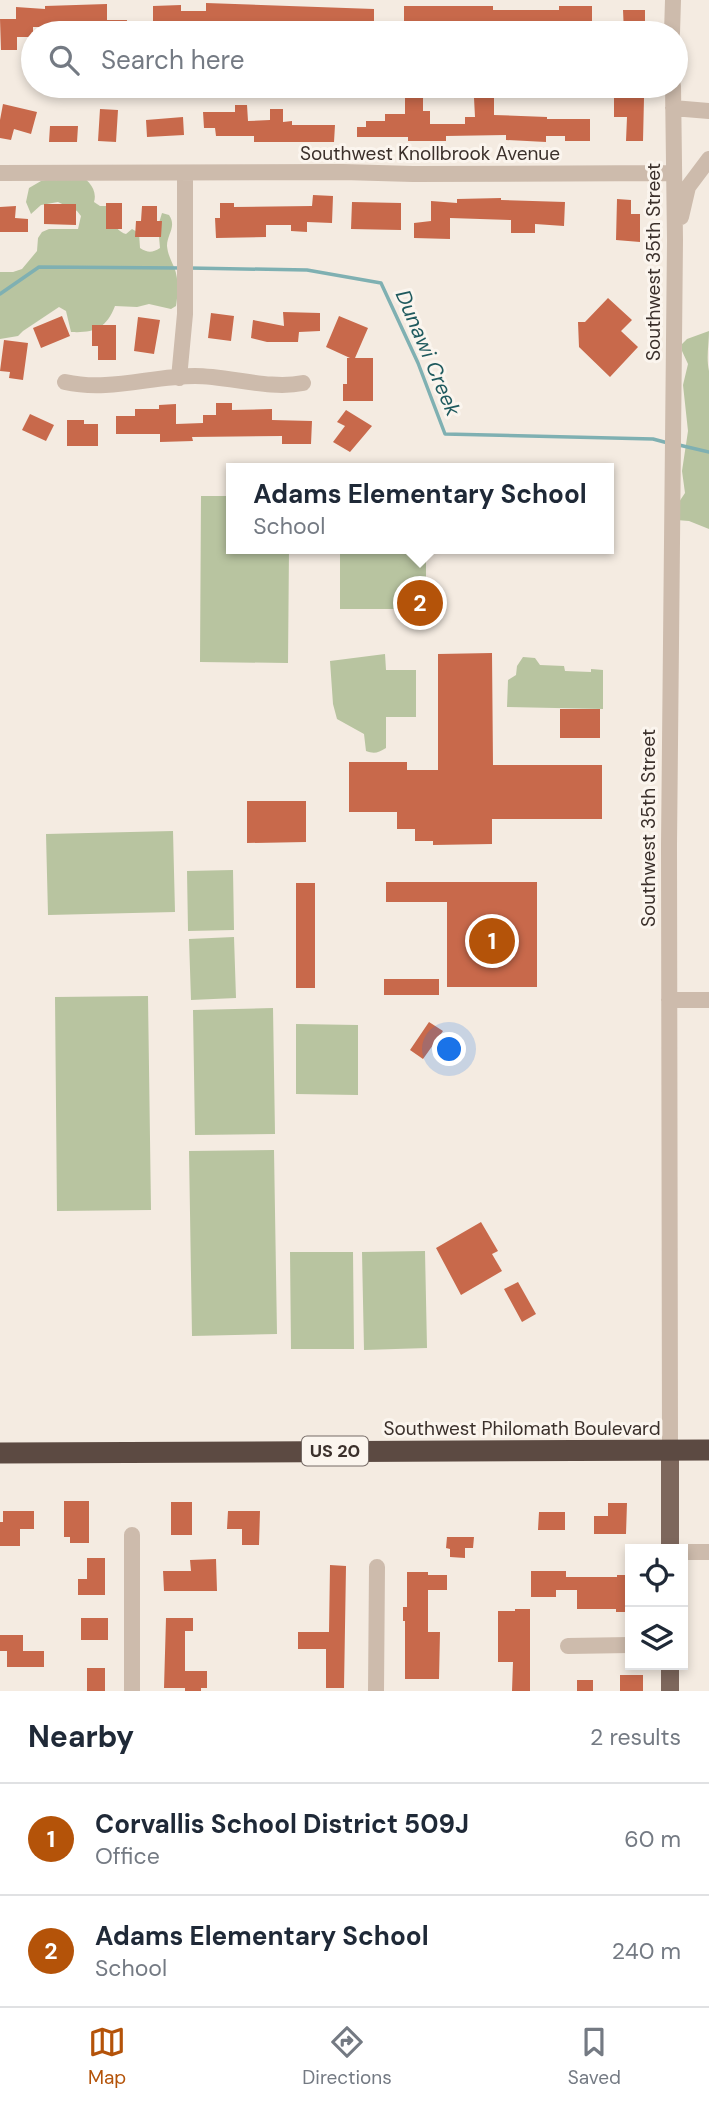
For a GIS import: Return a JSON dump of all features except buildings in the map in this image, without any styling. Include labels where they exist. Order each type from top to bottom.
[{"type":"highway","name":"Southwest Philomath Boulevard","points":[[0,1452],[709,1450]]},
{"type":"main road","name":"Southwest 35th Street","points":[[670,1450],[670,1544]]},
{"type":"main road","points":[[670,1670],[670,1691]]},
{"type":"street","points":[[672,21],[673,0]]},
{"type":"street","name":"Southwest 35th Street","points":[[670,1450],[670,670],[675,240],[673,98]]},
{"type":"street","points":[[673,107],[709,111]]},
{"type":"street","points":[[675,240],[688,187],[709,159]]},
{"type":"street","name":"Southwest Knollbrook Avenue","points":[[0,173],[674,173]]},
{"type":"street","points":[[179,378],[185,314],[185,173]]},
{"type":"street","points":[[65,382],[98,386],[194,376],[277,385],[303,383]]},
{"type":"street","points":[[669,1000],[709,1000]]},
{"type":"street","points":[[132,1535],[132,1691]]},
{"type":"street","points":[[688,1552],[709,1552]]},
{"type":"street","points":[[376,1691],[377,1567]]},
{"type":"street","points":[[568,1646],[625,1645]]},
{"type":"green space","points":[[76,174],[91,185],[94,202],[100,206],[108,206],[118,229],[126,234],[132,229],[139,233],[140,248],[145,251],[152,252],[160,248],[158,226],[162,213],[169,215],[172,227],[167,246],[177,276],[176,306],[171,309],[149,304],[137,307],[115,306],[103,325],[79,332],[71,332],[66,311],[59,307],[18,336],[0,339],[0,272],[22,269],[37,251],[38,238],[42,232],[49,229],[78,229],[81,216],[77,211],[58,202],[41,205],[31,214],[26,202],[29,188],[41,181]]},
{"type":"green space","points":[[709,331],[709,529],[689,521],[676,520],[677,505],[685,493],[682,471],[688,431],[683,385],[688,364],[682,344],[687,339]]},
{"type":"green space","points":[[201,496],[226,496],[226,554],[289,554],[288,663],[200,662]]},
{"type":"green space","points":[[340,554],[426,554],[426,609],[340,609]]},
{"type":"green space","points":[[385,654],[386,670],[416,670],[416,717],[386,717],[386,748],[371,752],[366,751],[364,734],[337,719],[333,704],[330,661]]},
{"type":"green space","points":[[523,657],[535,658],[540,665],[564,666],[565,671],[603,670],[603,709],[507,707],[508,680],[516,675],[517,666]]},
{"type":"green space","points":[[173,831],[175,912],[48,915],[46,834]]},
{"type":"green space","points":[[233,870],[234,930],[188,931],[187,871]]},
{"type":"green space","points":[[234,937],[236,998],[191,1000],[189,939]]},
{"type":"green space","points":[[148,996],[151,1210],[57,1211],[55,997]]},
{"type":"green space","points":[[273,1008],[275,1134],[195,1135],[193,1010]]},
{"type":"green space","points":[[296,1024],[358,1025],[358,1095],[296,1094]]},
{"type":"green space","points":[[274,1150],[277,1334],[192,1336],[189,1151]]},
{"type":"green space","points":[[425,1251],[427,1348],[364,1350],[362,1252]]},
{"type":"green space","points":[[290,1252],[353,1252],[354,1349],[291,1349]]},
{"type":"waterway","name":"Dunawi Creek","points":[[0,294],[39,267],[182,268]]},
{"type":"waterway","name":"Dunawi Creek","points":[[189,268],[307,270],[381,283],[418,363],[445,434],[653,439],[668,443]]},
{"type":"waterway","name":"Dunawi Creek","points":[[679,445],[709,452]]},
{"type":"place","name":"Adams Elementary School","points":[[420,603]]},
{"type":"place","name":"Corvallis School District 509J","points":[[492,941]]}]
